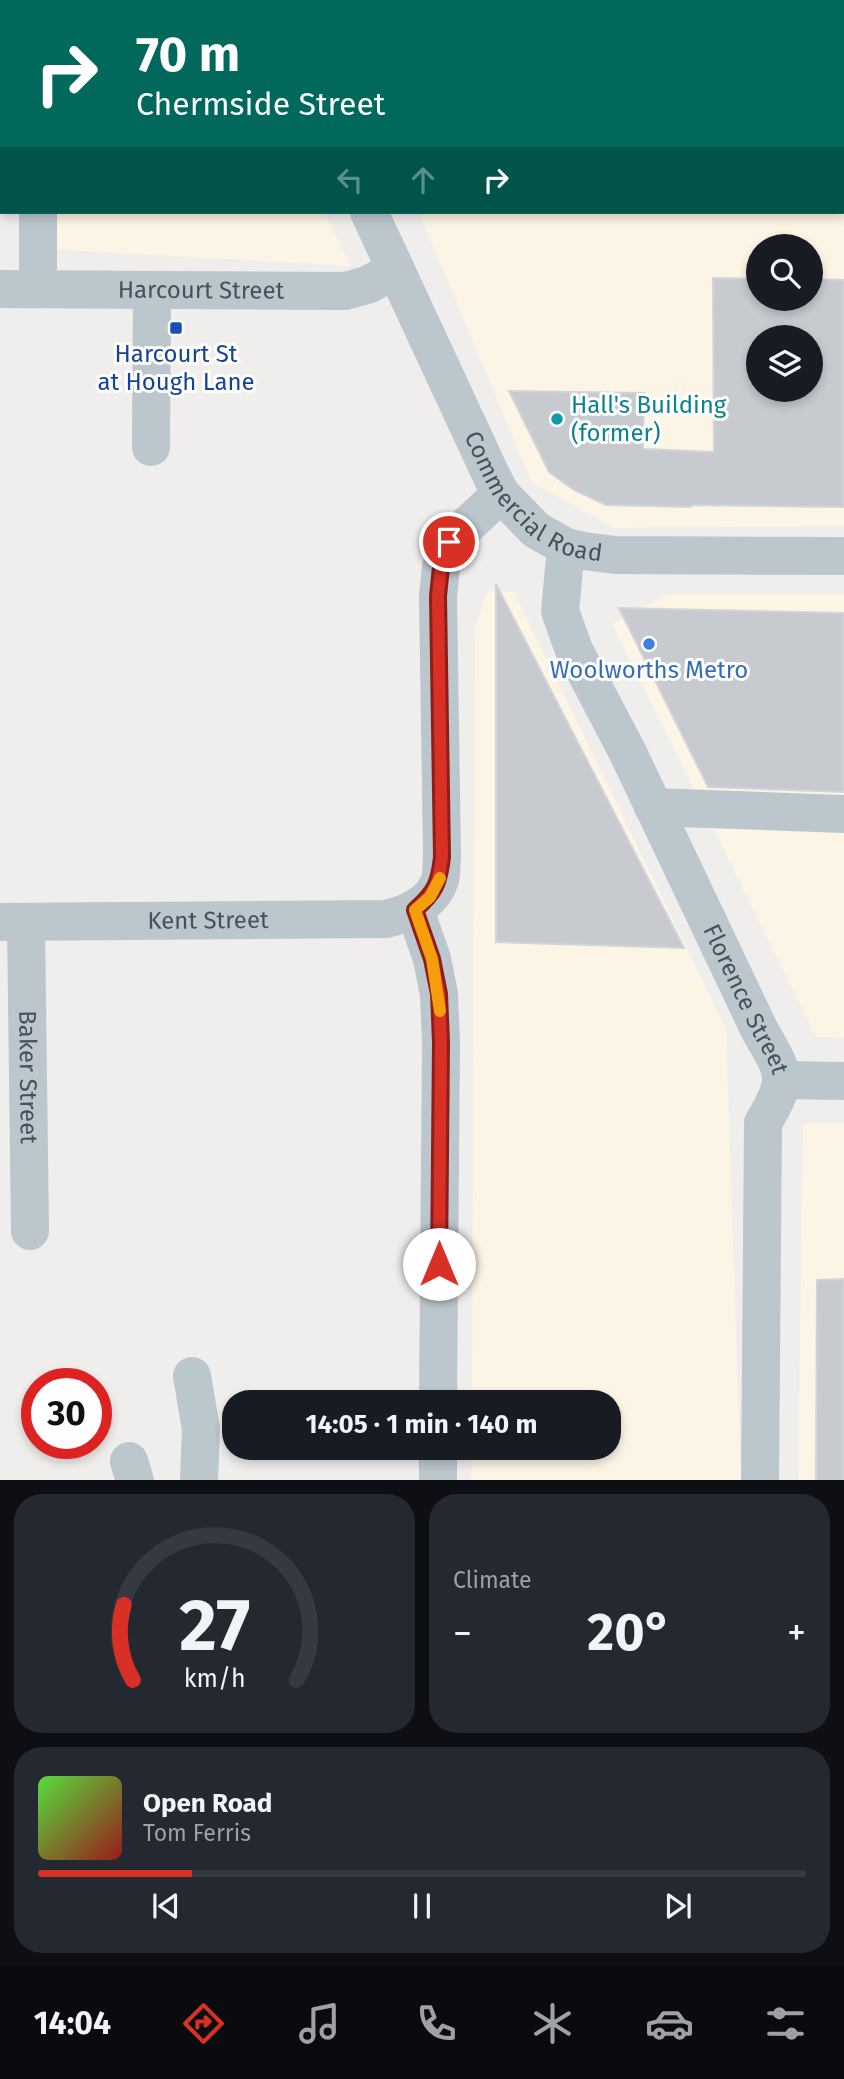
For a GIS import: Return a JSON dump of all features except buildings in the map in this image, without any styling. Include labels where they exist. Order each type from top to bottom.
[{"type":"street","points":[[38,214],[38,289]]},
{"type":"street","name":"Commercial Road","points":[[370,214],[501,494],[537,530],[566,547],[615,555],[844,556]]},
{"type":"street","name":"Harcourt Street","points":[[0,289],[152,292],[345,291],[367,285],[396,270]]},
{"type":"street","points":[[151,447],[152,292]]},
{"type":"street","points":[[438,1390],[441,1042],[439,994],[432,959],[415,910],[430,897],[440,880],[442,857],[438,596],[441,567],[449,542],[501,494]]},
{"type":"street","name":"Florence Street","points":[[566,547],[560,611],[574,650],[653,807],[783,1080],[777,1100],[764,1124],[760,1480]]},
{"type":"street","points":[[653,807],[844,814]]},
{"type":"street","name":"Kent Street","points":[[13,922],[386,919],[415,910]]},
{"type":"street","name":"Baker Street","points":[[13,922],[30,1231]]},
{"type":"street","points":[[783,1080],[844,1081]]},
{"type":"street","points":[[192,1376],[201,1429],[199,1480]]},
{"type":"street","points":[[438,1460],[438,1480]]},
{"type":"shaded area","points":[[24,214],[325,214],[351,266],[24,248]]},
{"type":"shaded area","points":[[420,214],[844,214],[844,526],[615,528],[532,483]]},
{"type":"shaded area","points":[[487,591],[514,592],[726,1029],[741,1480],[471,1480],[472,1460],[621,1460],[621,1390],[472,1390],[475,629]]},
{"type":"shaded area","points":[[668,594],[844,594],[844,1038],[816,1037],[612,624]]},
{"type":"shaded area","points":[[803,1123],[844,1123],[844,1480],[798,1480]]},
{"type":"slow traffic","points":[[440,878],[430,897],[415,910],[432,959],[440,1011]]},
{"type":"place","name":"Harcourt St at Hough Lane","points":[[176,328]]},
{"type":"place","name":"Hall's Building (former)","points":[[557,419]]},
{"type":"place","name":"Woolworths Metro","points":[[649,644]]},
{"type":"route","points":[[439,1264],[439,994],[432,959],[415,910],[430,897],[440,880],[442,857],[438,596],[441,567],[449,542]]}]
